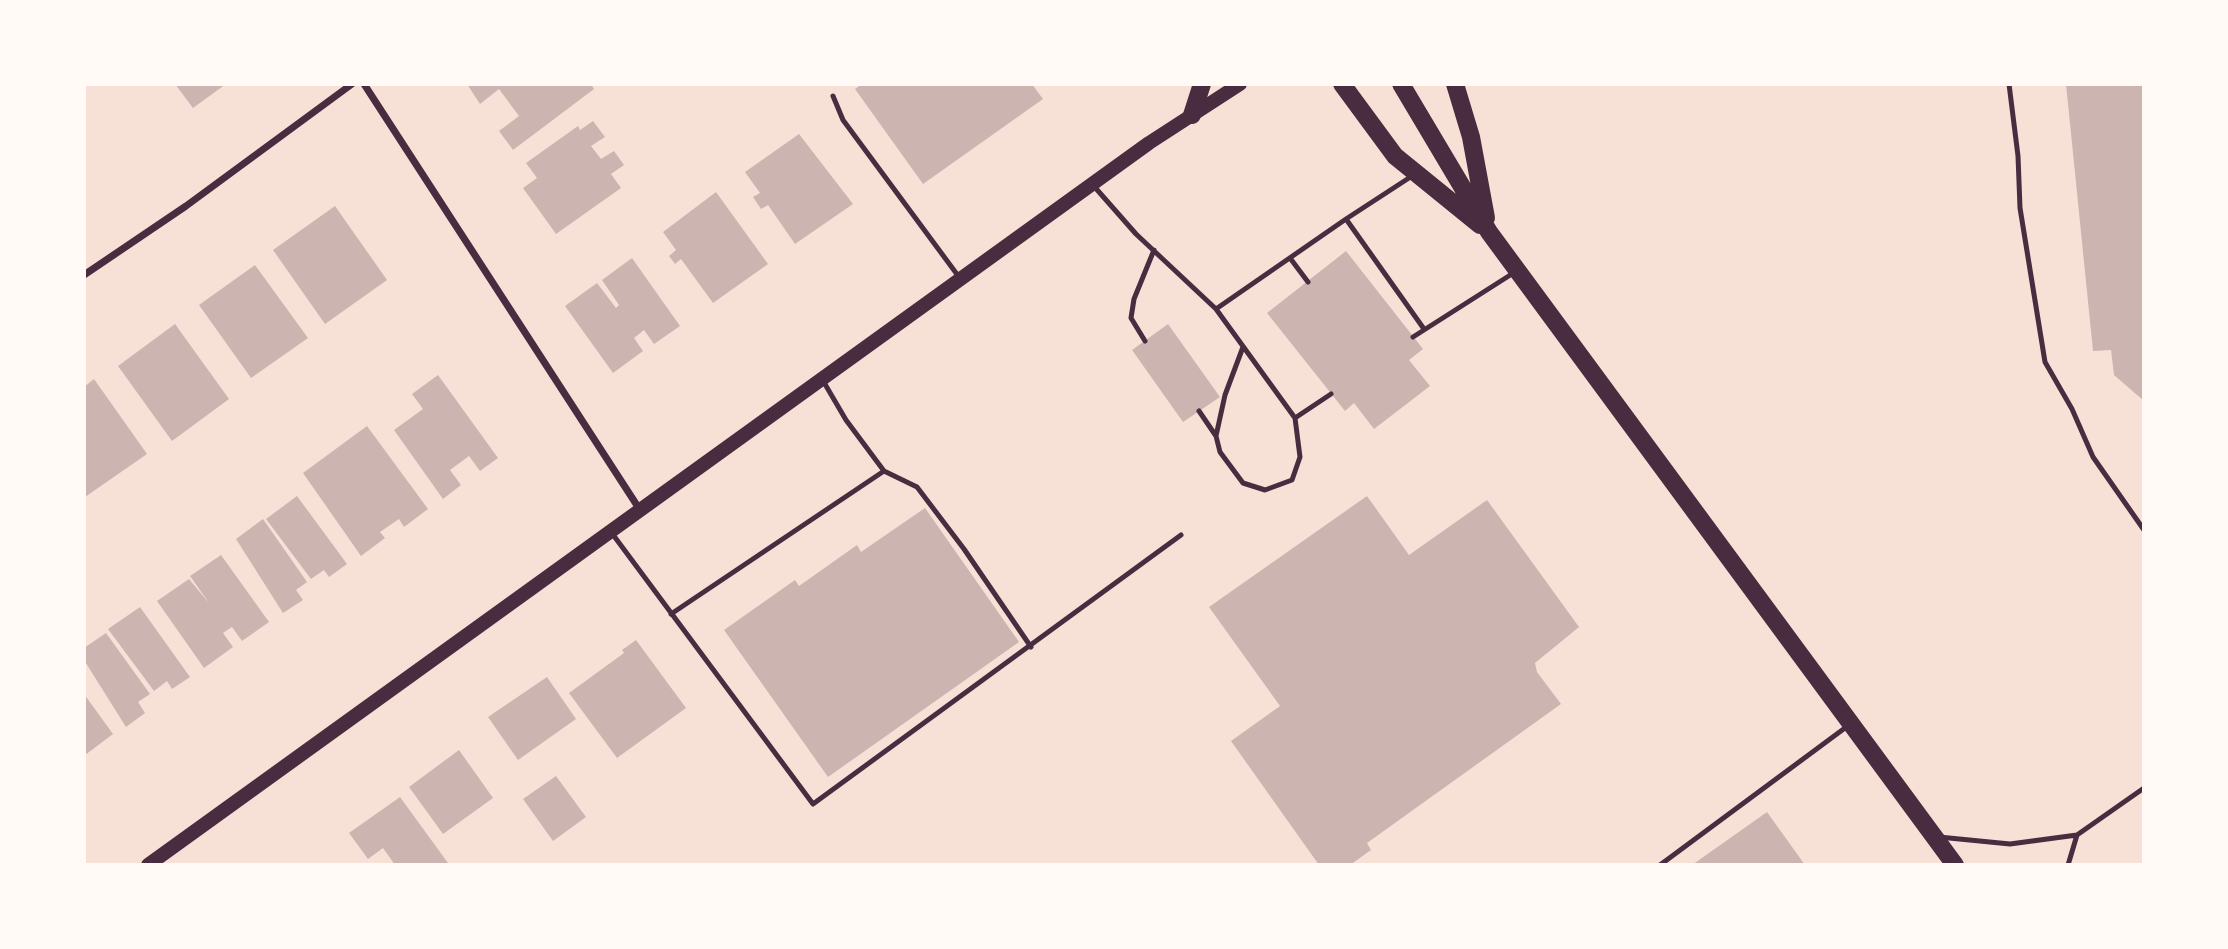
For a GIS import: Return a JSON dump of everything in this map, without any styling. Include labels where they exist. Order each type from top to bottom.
[{"type":"main road","points":[[1192,115],[1202,84]]},
{"type":"main road","points":[[148,865],[1092,184],[1240,84]]},
{"type":"main road","points":[[1342,84],[1395,156],[1489,232]]},
{"type":"main road","points":[[1401,84],[1489,232],[1955,865]]},
{"type":"main road","points":[[1455,84],[1471,137],[1489,232]]},
{"type":"street","points":[[84,275],[186,206],[352,84]]},
{"type":"street","points":[[364,84],[640,510]]},
{"type":"lane","points":[[2009,84],[2018,156],[2020,208],[2045,362],[2072,409],[2093,457],[2144,530]]},
{"type":"lane","points":[[833,96],[843,120],[961,279]]},
{"type":"lane","points":[[1216,309],[1417,173]]},
{"type":"lane","points":[[1092,184],[1154,250],[1216,309],[1295,418],[1300,457],[1292,480],[1265,491],[1243,483],[1220,452],[1216,436],[1199,411]]},
{"type":"lane","points":[[1346,219],[1424,329]]},
{"type":"lane","points":[[1145,341],[1131,318],[1133,299],[1154,250]]},
{"type":"lane","points":[[1290,258],[1308,282]]},
{"type":"lane","points":[[1413,337],[1517,271]]},
{"type":"lane","points":[[1216,436],[1224,394],[1243,347]]},
{"type":"lane","points":[[822,379],[846,420],[884,471],[917,487],[964,549],[1031,647]]},
{"type":"lane","points":[[1295,418],[1331,394]]},
{"type":"lane","points":[[671,614],[884,471]]},
{"type":"lane","points":[[611,531],[813,804],[1181,535]]},
{"type":"lane","points":[[1660,865],[1852,723]]},
{"type":"lane","points":[[1936,836],[2010,844],[2077,835],[2144,788]]},
{"type":"lane","points":[[2068,865],[2077,835]]},
{"type":"building","points":[[175,84],[226,84],[193,108]]},
{"type":"building","points":[[467,84],[591,84],[594,89],[513,150],[499,131],[519,116],[499,89],[480,104]]},
{"type":"building","points":[[862,84],[1032,84],[1043,99],[923,184],[855,89]]},
{"type":"building","points":[[2066,84],[2144,84],[2144,401],[2114,375],[2111,350],[2093,351]]},
{"type":"building","points":[[593,121],[605,137],[591,146],[601,159],[614,151],[624,165],[611,174],[621,188],[556,234],[523,188],[537,178],[526,163],[578,126],[580,130]]},
{"type":"building","points":[[799,134],[853,204],[795,244],[768,205],[761,209],[753,197],[760,193],[745,172]]},
{"type":"building","points":[[716,192],[768,264],[713,303],[681,259],[675,264],[669,256],[676,250],[663,232]]},
{"type":"building","points":[[335,206],[387,280],[325,324],[273,250]]},
{"type":"building","points":[[1346,251],[1423,349],[1409,360],[1430,386],[1374,429],[1354,403],[1345,411],[1267,313]]},
{"type":"building","points":[[632,258],[680,326],[654,344],[644,330],[634,338],[643,351],[613,373],[565,306],[597,283],[616,308],[619,305],[602,280]]},
{"type":"building","points":[[255,265],[308,338],[251,378],[199,305]]},
{"type":"building","points":[[175,324],[229,399],[172,441],[118,366]]},
{"type":"building","points":[[1168,324],[1220,397],[1183,422],[1132,350]]},
{"type":"building","points":[[438,375],[498,458],[480,471],[469,456],[450,470],[461,485],[443,499],[394,430],[423,409],[412,394]]},
{"type":"building","points":[[94,379],[147,454],[85,497],[84,387]]},
{"type":"building","points":[[367,426],[428,509],[404,527],[399,519],[380,532],[385,538],[361,556],[303,473]]},
{"type":"building","points":[[297,496],[347,564],[329,577],[324,570],[311,579],[266,519]]},
{"type":"building","points":[[1367,496],[1409,555],[1487,500],[1579,627],[1535,663],[1537,672],[1561,704],[1367,843],[1371,850],[1350,865],[1319,865],[1231,741],[1280,706],[1209,607]]},
{"type":"building","points":[[925,508],[1019,642],[828,777],[724,630],[795,580],[799,586],[857,545],[861,552]]},
{"type":"building","points":[[263,519],[307,582],[296,590],[303,600],[283,613],[236,539]]},
{"type":"building","points":[[221,555],[269,622],[242,641],[232,627],[223,633],[233,647],[204,668],[157,601],[189,579],[209,603],[190,576]]},
{"type":"building","points":[[140,607],[190,677],[172,689],[167,681],[154,691],[108,629]]},
{"type":"building","points":[[106,633],[150,694],[138,702],[145,713],[126,727],[84,660],[84,648]]},
{"type":"building","points":[[636,640],[686,708],[617,758],[569,693],[624,653],[622,650]]},
{"type":"building","points":[[547,677],[576,719],[518,760],[488,717]]},
{"type":"building","points":[[84,694],[113,734],[85,755],[84,753]]},
{"type":"building","points":[[459,750],[493,798],[443,834],[409,787]]},
{"type":"building","points":[[556,776],[586,817],[553,841],[523,799]]},
{"type":"building","points":[[400,797],[448,863],[395,865],[383,848],[368,859],[349,833]]},
{"type":"building","points":[[1767,812],[1805,865],[1692,865]]}]
